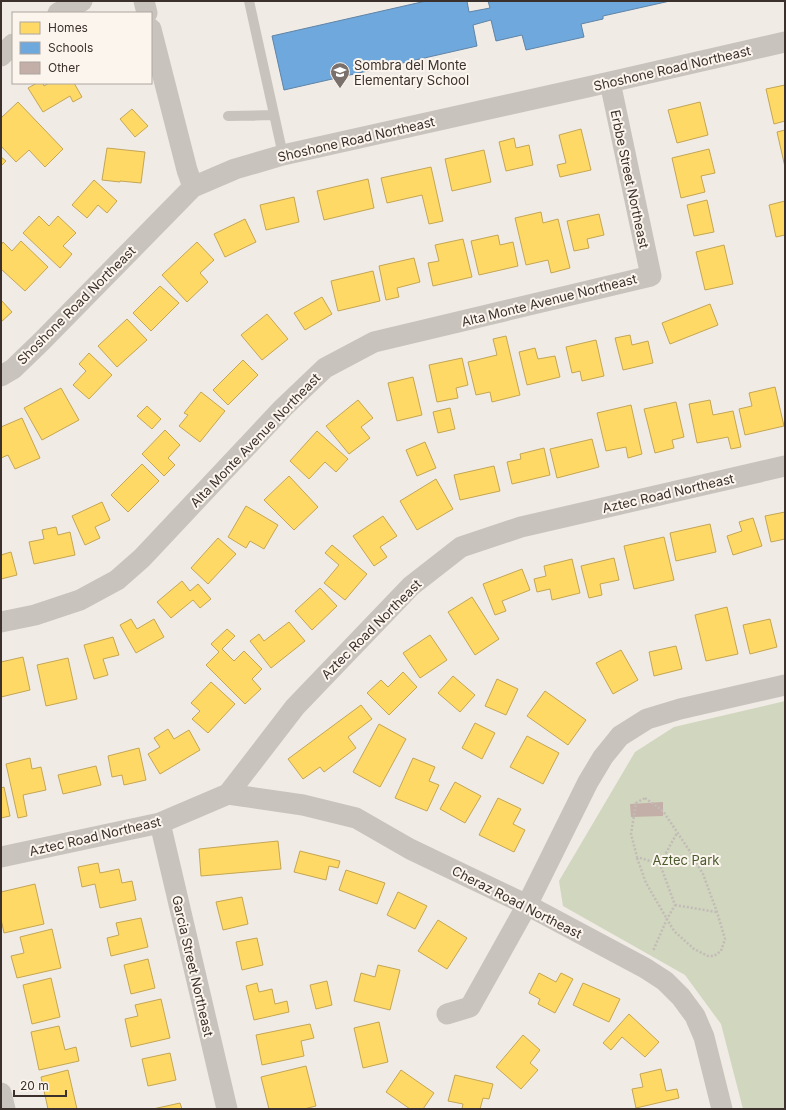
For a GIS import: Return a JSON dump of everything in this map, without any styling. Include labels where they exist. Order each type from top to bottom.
[{"type":"street","points":[[60,12],[82,1]]},
{"type":"street","points":[[144,1],[147,12]]},
{"type":"street","points":[[152,33],[187,170],[193,187]]},
{"type":"street","name":"Shoshone Road Northeast","points":[[1,376],[13,368],[42,341],[193,187],[235,169],[283,155],[785,42]]},
{"type":"street","points":[[1,56],[12,45]]},
{"type":"street","name":"Erbbe Street Northeast","points":[[610,82],[651,276]]},
{"type":"street","name":"Alta Monte Avenue Northeast","points":[[1,622],[35,615],[80,600],[117,580],[142,558],[283,408],[325,368],[332,364],[374,342],[651,276]]},
{"type":"street","name":"Aztec Road Northeast","points":[[1,857],[160,823],[228,794],[295,707],[411,586],[460,547],[521,527],[785,466]]},
{"type":"street","points":[[447,1014],[470,1007],[527,905],[588,782],[603,757],[620,736],[647,719],[680,709],[785,685]]},
{"type":"street","name":"Cheraz Road Northeast","points":[[228,794],[303,805],[356,818],[410,849],[527,905],[645,968],[665,981],[681,997],[695,1016],[704,1037],[722,1109]]},
{"type":"street","name":"Garcia Street Northeast","points":[[160,823],[227,1109]]},
{"type":"street","points":[[1,1093],[5,1109]]},
{"type":"lane","points":[[249,1],[283,155]]},
{"type":"lane","points":[[228,116],[274,115]]},
{"type":"path","points":[[645,798],[663,811],[677,832],[703,874],[717,912],[725,939],[721,950],[714,956],[708,956],[694,949],[674,931],[646,883],[637,858],[631,834],[636,803],[645,798]]},
{"type":"path","points":[[651,955],[675,905],[660,864],[677,832]]},
{"type":"path","points":[[637,858],[660,864]]},
{"type":"path","points":[[675,905],[717,912]]},
{"type":"green space","name":"Aztec Park","points":[[785,701],[785,1109],[743,1109],[721,1024],[685,975],[563,906],[559,881],[635,752],[674,727]]},
{"type":"building: Homes","points":[[35,84],[43,84],[44,86],[47,84],[75,84],[82,97],[73,102],[70,96],[43,112],[28,88]]},
{"type":"building: Homes","points":[[785,85],[785,121],[774,124],[766,89]]},
{"type":"building: Homes","points":[[18,102],[63,149],[45,167],[29,150],[16,162],[1,146],[1,118]]},
{"type":"building: Homes","points":[[700,102],[708,135],[677,143],[668,110]]},
{"type":"building: Homes","points":[[132,109],[148,126],[135,137],[120,119]]},
{"type":"building: Homes","points":[[581,129],[591,170],[560,177],[557,165],[566,163],[559,135]]},
{"type":"building: Homes","points":[[785,130],[785,167],[777,132]]},
{"type":"building: Homes","points":[[514,138],[516,148],[529,145],[533,165],[506,171],[499,142]]},
{"type":"building: Homes","points":[[107,148],[145,152],[141,183],[102,180]]},
{"type":"building: Homes","points":[[709,149],[715,173],[701,176],[705,192],[681,198],[672,158]]},
{"type":"building: Homes","points":[[484,150],[491,182],[452,191],[445,159]]},
{"type":"building: Homes","points":[[1,157],[6,161],[1,166]]},
{"type":"building: Homes","points":[[431,167],[443,221],[429,224],[422,195],[387,203],[381,178]]},
{"type":"building: Homes","points":[[368,179],[374,208],[324,220],[317,191]]},
{"type":"building: Homes","points":[[94,180],[117,201],[107,213],[98,205],[87,218],[72,205]]},
{"type":"building: Homes","points":[[294,197],[299,222],[266,230],[260,205]]},
{"type":"building: Homes","points":[[707,200],[714,232],[694,236],[687,205]]},
{"type":"building: Homes","points":[[785,201],[785,235],[776,237],[769,205]]},
{"type":"building: Homes","points":[[541,212],[543,223],[558,219],[570,268],[551,273],[548,260],[526,265],[515,218]]},
{"type":"building: Homes","points":[[599,214],[604,235],[587,239],[589,248],[574,251],[567,221]]},
{"type":"building: Homes","points":[[39,216],[49,226],[58,216],[76,233],[63,246],[72,254],[60,268],[23,233]]},
{"type":"building: Homes","points":[[245,219],[256,242],[225,257],[214,234]]},
{"type":"building: Homes","points":[[498,235],[500,245],[513,242],[518,266],[479,275],[471,241]]},
{"type":"building: Homes","points":[[463,239],[472,277],[433,286],[428,263],[439,261],[435,245]]},
{"type":"building: Homes","points":[[21,241],[48,267],[25,291],[1,269],[1,245],[3,242],[12,251]]},
{"type":"building: Homes","points":[[197,242],[214,260],[200,273],[208,282],[187,302],[162,275]]},
{"type":"building: Homes","points":[[724,245],[733,284],[705,290],[696,252]]},
{"type":"building: Homes","points":[[414,258],[420,282],[397,288],[399,297],[386,300],[379,266]]},
{"type":"building: Homes","points":[[373,271],[380,301],[338,311],[331,281]]},
{"type":"building: Homes","points":[[160,286],[179,303],[151,331],[133,313]]},
{"type":"building: Homes","points":[[322,297],[332,314],[305,330],[294,313]]},
{"type":"building: Homes","points":[[1,300],[12,312],[1,322]]},
{"type":"building: Homes","points":[[710,304],[718,325],[670,344],[662,323]]},
{"type":"building: Homes","points":[[267,314],[288,339],[262,360],[241,335]]},
{"type":"building: Homes","points":[[127,319],[147,340],[117,367],[98,346]]},
{"type":"building: Homes","points":[[630,335],[632,345],[648,341],[653,363],[623,370],[615,338]]},
{"type":"building: Homes","points":[[506,336],[520,395],[492,402],[490,392],[476,395],[468,362],[497,355],[493,339]]},
{"type":"building: Homes","points":[[596,340],[604,376],[582,381],[580,371],[572,373],[566,347]]},
{"type":"building: Homes","points":[[535,348],[538,359],[555,356],[560,377],[527,385],[519,352]]},
{"type":"building: Homes","points":[[89,353],[112,375],[89,399],[73,385],[86,371],[79,364]]},
{"type":"building: Homes","points":[[462,358],[468,385],[456,388],[458,398],[437,402],[429,365]]},
{"type":"building: Homes","points":[[243,360],[258,375],[228,405],[213,390]]},
{"type":"building: Homes","points":[[413,377],[422,415],[397,421],[388,383]]},
{"type":"building: Homes","points":[[775,387],[784,426],[745,435],[739,409],[752,406],[749,393]]},
{"type":"building: Homes","points":[[61,388],[79,420],[42,440],[24,408]]},
{"type":"building: Homes","points":[[201,392],[225,411],[200,442],[179,426],[188,415],[184,413]]},
{"type":"building: Homes","points":[[358,400],[373,418],[361,427],[370,438],[349,454],[326,426]]},
{"type":"building: Homes","points":[[710,400],[713,415],[733,411],[741,447],[731,449],[728,437],[697,443],[689,404]]},
{"type":"building: Homes","points":[[676,402],[684,437],[672,440],[674,448],[655,453],[644,409]]},
{"type":"building: Homes","points":[[631,405],[642,454],[628,458],[626,447],[606,451],[597,413]]},
{"type":"building: Homes","points":[[147,406],[161,419],[152,429],[137,416]]},
{"type":"building: Homes","points":[[450,408],[455,429],[438,433],[433,412]]},
{"type":"building: Homes","points":[[22,418],[40,458],[15,469],[8,455],[1,458],[1,427]]},
{"type":"building: Homes","points":[[165,430],[180,445],[168,458],[175,465],[164,476],[142,454]]},
{"type":"building: Homes","points":[[317,431],[348,459],[336,472],[325,462],[309,479],[290,461]]},
{"type":"building: Homes","points":[[592,439],[599,467],[557,478],[550,449]]},
{"type":"building: Homes","points":[[425,442],[436,468],[417,476],[406,450]]},
{"type":"building: Homes","points":[[544,448],[550,475],[512,484],[507,462],[521,459],[520,454]]},
{"type":"building: Homes","points":[[142,464],[159,481],[128,512],[111,495]]},
{"type":"building: Homes","points":[[494,466],[500,491],[460,500],[454,475]]},
{"type":"building: Homes","points":[[289,476],[318,507],[294,530],[264,500]]},
{"type":"building: Homes","points":[[436,479],[453,509],[417,530],[400,501]]},
{"type":"building: Homes","points":[[102,502],[110,520],[95,527],[100,538],[85,545],[72,516]]},
{"type":"building: Homes","points":[[246,506],[278,525],[264,549],[250,541],[246,548],[228,537]]},
{"type":"building: Homes","points":[[785,512],[785,539],[771,542],[765,516]]},
{"type":"building: Homes","points":[[383,516],[397,536],[380,547],[387,557],[374,566],[353,536]]},
{"type":"building: Homes","points":[[753,518],[762,546],[733,555],[727,536],[742,531],[739,522]]},
{"type":"building: Homes","points":[[710,524],[716,552],[676,561],[670,533]]},
{"type":"building: Homes","points":[[56,527],[58,535],[70,532],[75,555],[34,564],[29,542],[44,539],[42,530]]},
{"type":"building: Homes","points":[[664,537],[674,580],[634,589],[624,546]]},
{"type":"building: Homes","points":[[218,538],[236,554],[208,584],[191,568]]},
{"type":"building: Homes","points":[[332,545],[367,574],[345,600],[324,583],[339,565],[325,553]]},
{"type":"building: Homes","points":[[11,552],[17,575],[1,579],[1,555]]},
{"type":"building: Homes","points":[[614,558],[619,580],[600,584],[602,595],[589,598],[581,566]]},
{"type":"building: Homes","points":[[572,559],[580,593],[552,600],[550,589],[537,592],[534,579],[546,576],[544,566]]},
{"type":"building: Homes","points":[[522,569],[530,590],[502,601],[506,611],[495,615],[483,584]]},
{"type":"building: Homes","points":[[182,581],[190,591],[198,584],[211,599],[200,608],[193,600],[171,618],[157,602]]},
{"type":"building: Homes","points":[[320,588],[337,606],[312,630],[295,611]]},
{"type":"building: Homes","points":[[472,597],[499,639],[475,655],[448,612]]},
{"type":"building: Homes","points":[[727,607],[738,654],[706,661],[695,615]]},
{"type":"building: Homes","points":[[131,619],[137,629],[154,619],[164,637],[136,653],[120,625]]},
{"type":"building: Homes","points":[[770,619],[777,647],[750,654],[743,625]]},
{"type":"building: Homes","points":[[289,622],[305,641],[271,668],[250,641],[259,634],[264,641]]},
{"type":"building: Homes","points":[[227,629],[235,636],[222,649],[234,661],[244,651],[262,669],[252,679],[261,689],[245,704],[206,665],[219,652],[211,644]]},
{"type":"building: Homes","points":[[430,635],[447,660],[420,678],[403,653]]},
{"type":"building: Homes","points":[[113,637],[119,655],[103,659],[108,675],[94,679],[84,645]]},
{"type":"building: Homes","points":[[676,646],[682,669],[654,676],[649,652]]},
{"type":"building: Homes","points":[[621,650],[638,680],[613,694],[596,663]]},
{"type":"building: Homes","points":[[23,657],[30,690],[1,697],[1,662]]},
{"type":"building: Homes","points":[[68,658],[77,699],[46,706],[37,665]]},
{"type":"building: Homes","points":[[403,672],[417,687],[389,715],[367,693],[381,680],[388,687]]},
{"type":"building: Homes","points":[[453,676],[475,695],[460,712],[438,693]]},
{"type":"building: Homes","points":[[497,679],[518,689],[506,715],[485,706]]},
{"type":"building: Homes","points":[[211,682],[235,704],[208,733],[192,719],[200,711],[191,703]]},
{"type":"building: Homes","points":[[545,691],[586,720],[568,745],[527,716]]},
{"type":"building: Homes","points":[[361,705],[372,719],[348,737],[356,748],[324,772],[320,767],[303,779],[288,759]]},
{"type":"building: Homes","points":[[475,723],[495,733],[482,759],[462,748]]},
{"type":"building: Homes","points":[[379,724],[406,739],[380,787],[353,772]]},
{"type":"building: Homes","points":[[168,729],[174,739],[189,730],[200,750],[160,774],[148,754],[160,747],[154,738]]},
{"type":"building: Homes","points":[[527,736],[559,753],[543,784],[510,767]]},
{"type":"building: Homes","points":[[139,748],[146,780],[124,785],[122,775],[112,777],[108,756]]},
{"type":"building: Homes","points":[[30,758],[32,769],[41,767],[46,790],[23,795],[27,816],[18,818],[6,764]]},
{"type":"building: Homes","points":[[413,758],[435,767],[429,781],[439,785],[427,811],[395,798]]},
{"type":"building: Homes","points":[[96,766],[101,785],[63,794],[58,775]]},
{"type":"building: Homes","points":[[455,782],[481,796],[465,823],[440,809]]},
{"type":"building: Homes","points":[[4,787],[10,816],[1,818],[1,788]]},
{"type":"building: Homes","points":[[498,798],[521,809],[513,824],[525,830],[514,852],[479,835]]},
{"type":"building: Homes","points":[[278,841],[281,869],[201,876],[199,849]]},
{"type":"building: Homes","points":[[300,851],[340,861],[338,868],[329,866],[326,880],[294,872]]},
{"type":"building: Homes","points":[[98,863],[100,873],[119,869],[122,883],[132,881],[136,900],[100,908],[95,884],[82,887],[78,867]]},
{"type":"building: Homes","points":[[346,870],[385,883],[377,904],[339,890]]},
{"type":"building: Homes","points":[[35,884],[44,924],[4,933],[1,919],[1,892]]},
{"type":"building: Homes","points":[[398,892],[427,906],[415,929],[387,915]]},
{"type":"building: Homes","points":[[242,897],[248,924],[223,930],[216,902]]},
{"type":"building: Homes","points":[[141,918],[148,947],[111,956],[107,938],[119,935],[116,923]]},
{"type":"building: Homes","points":[[438,920],[467,938],[447,969],[418,951]]},
{"type":"building: Homes","points":[[52,929],[61,968],[17,978],[11,956],[24,953],[20,937]]},
{"type":"building: Homes","points":[[257,938],[263,965],[242,970],[236,942]]},
{"type":"building: Homes","points":[[148,959],[155,988],[131,994],[124,965]]},
{"type":"building: Homes","points":[[378,965],[400,970],[390,1010],[354,1001],[361,973],[375,977]]},
{"type":"building: Homes","points":[[539,973],[556,982],[561,973],[573,979],[555,1013],[538,1004],[540,999],[529,993]]},
{"type":"building: Homes","points":[[51,978],[60,1017],[32,1024],[23,985]]},
{"type":"building: Homes","points":[[327,981],[332,1005],[316,1009],[310,985]]},
{"type":"building: Homes","points":[[257,983],[259,992],[272,989],[275,1004],[287,1001],[289,1012],[254,1020],[246,986]]},
{"type":"building: Homes","points":[[583,983],[620,999],[609,1022],[573,1005]]},
{"type":"building: Homes","points":[[161,999],[170,1038],[131,1047],[125,1019],[138,1016],[135,1005]]},
{"type":"building: Homes","points":[[629,1014],[659,1042],[645,1057],[622,1037],[611,1050],[603,1043]]},
{"type":"building: Homes","points":[[379,1022],[388,1062],[363,1068],[354,1028]]},
{"type":"building: Homes","points":[[310,1024],[314,1038],[301,1041],[304,1056],[262,1065],[256,1035]]},
{"type":"building: Homes","points":[[59,1026],[65,1050],[76,1047],[79,1061],[39,1070],[31,1032]]},
{"type":"building: Homes","points":[[523,1035],[540,1050],[530,1063],[538,1070],[521,1089],[496,1067]]},
{"type":"building: Homes","points":[[170,1053],[176,1080],[148,1086],[142,1059]]},
{"type":"building: Homes","points":[[306,1066],[316,1106],[304,1109],[269,1109],[261,1077]]},
{"type":"building: Homes","points":[[661,1069],[666,1091],[677,1089],[679,1098],[636,1108],[632,1089],[643,1087],[640,1074]]},
{"type":"building: Homes","points":[[68,1070],[77,1109],[48,1109],[41,1077]]},
{"type":"building: Homes","points":[[401,1070],[434,1093],[423,1109],[410,1109],[386,1092]]},
{"type":"building: Homes","points":[[455,1075],[493,1084],[489,1099],[483,1098],[480,1109],[462,1109],[463,1104],[448,1101]]},
{"type":"building: Homes","points":[[180,1103],[182,1109],[153,1109]]},
{"type":"building: Schools","points":[[426,1],[467,1],[469,12],[490,8],[488,1],[670,1],[603,16],[603,19],[581,24],[584,37],[526,50],[522,35],[496,41],[491,20],[473,25],[477,46],[284,90],[272,36]]},
{"type":"building: Other","points":[[663,802],[663,816],[631,817],[630,804]]},
{"type":"place","name":"Sombra del Monte Elementary School","points":[[340,89]]}]
